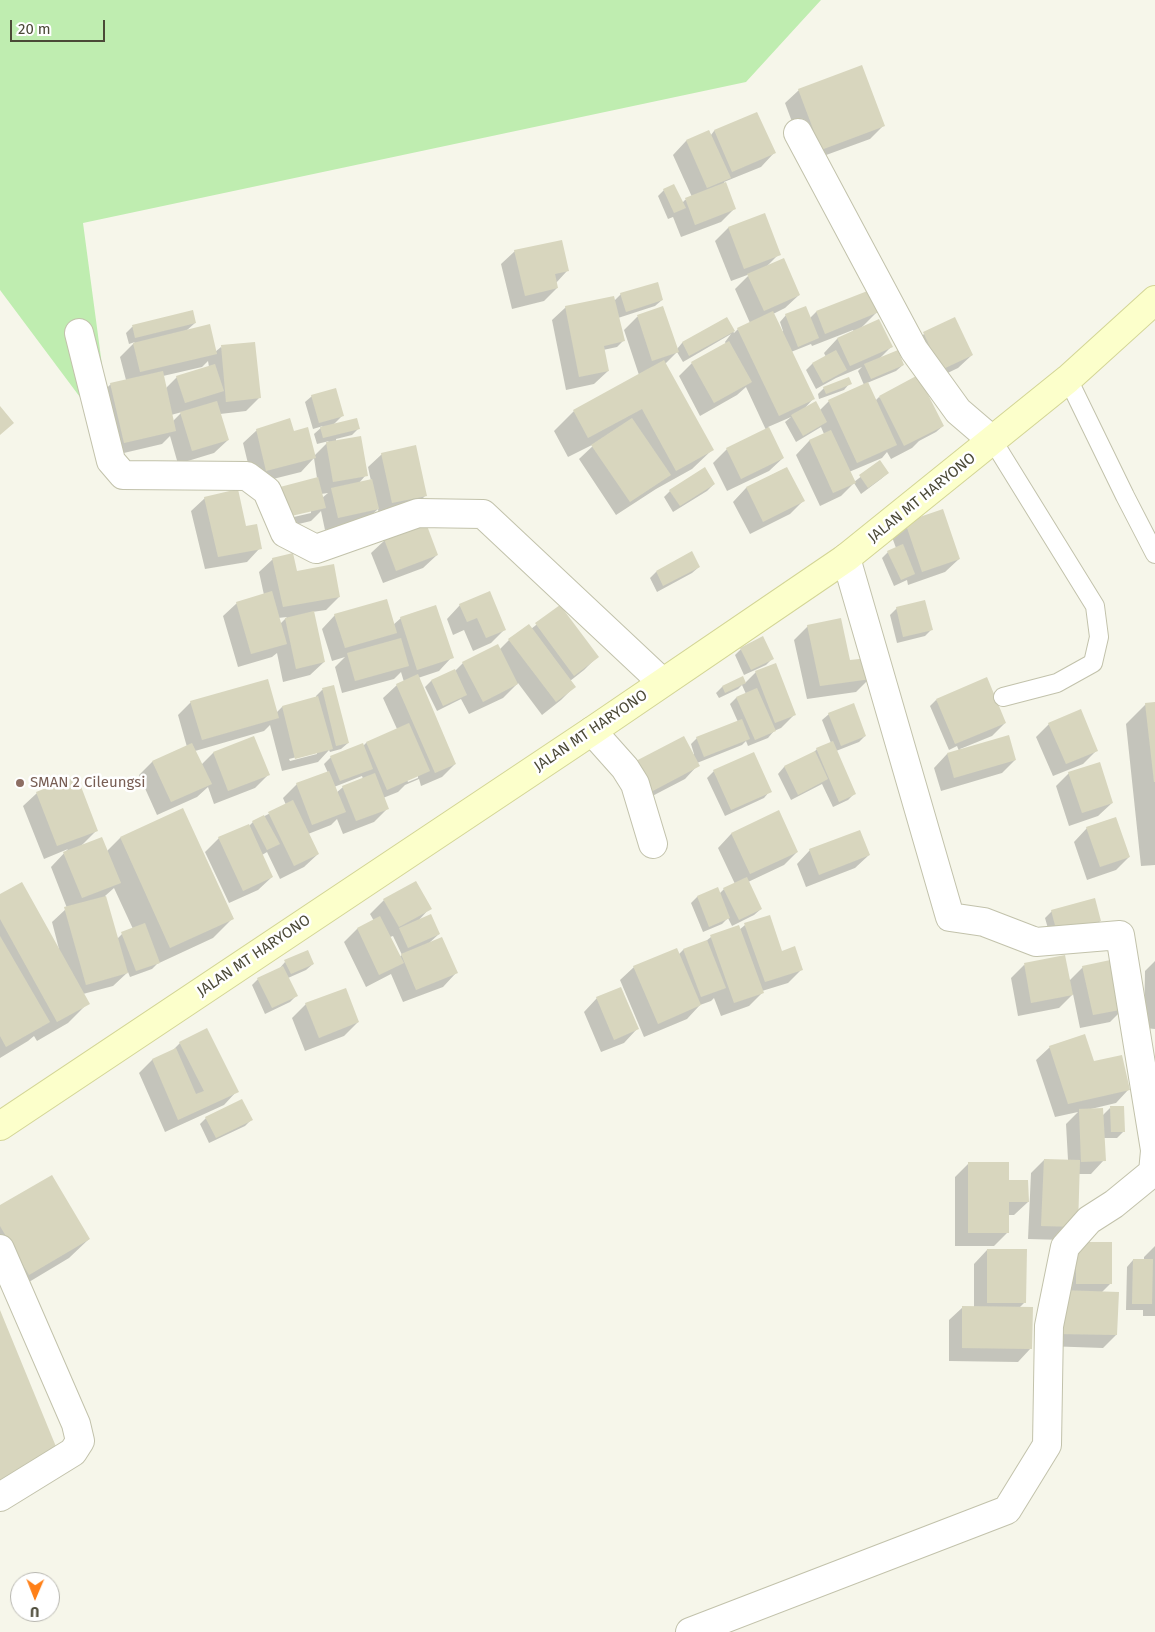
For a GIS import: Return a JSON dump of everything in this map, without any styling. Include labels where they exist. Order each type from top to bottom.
[{"type":"main road","name":"JALAN MT HARYONO","points":[[0,1126],[592,731],[846,558],[1068,380],[1155,300]]},
{"type":"street","points":[[798,134],[914,350],[958,411],[992,441]]},
{"type":"street","points":[[79,334],[111,461],[123,474],[247,476],[267,491],[285,533],[316,549],[418,513],[483,514],[662,682]]},
{"type":"street","points":[[690,1632],[1007,1510],[1047,1445],[1049,1326],[1065,1247],[1090,1220],[1114,1204],[1153,1172],[1155,1151],[1120,935],[1036,942],[984,922],[950,917],[846,558]]},
{"type":"street","points":[[592,731],[625,768],[635,784],[653,844]]},
{"type":"street","points":[[0,1249],[76,1424],[80,1441],[73,1452],[0,1497]]},
{"type":"lane","points":[[1068,380],[1155,554]]},
{"type":"lane","points":[[992,441],[1096,606],[1099,636],[1093,663],[1058,683],[1003,697]]},
{"type":"green space","points":[[0,0],[821,0],[746,82],[83,223],[112,440],[0,290]]},
{"type":"building","points":[[862,65],[885,126],[821,150],[798,89]]},
{"type":"building","points":[[757,112],[776,153],[732,172],[714,130]]},
{"type":"building","points":[[709,130],[731,178],[707,188],[686,140]]},
{"type":"building","points":[[726,182],[736,209],[695,225],[685,198]]},
{"type":"building","points":[[674,184],[686,208],[674,213],[663,189]]},
{"type":"building","points":[[765,213],[781,255],[744,269],[728,227]]},
{"type":"building","points":[[562,240],[569,271],[555,274],[558,288],[525,296],[514,250]]},
{"type":"building","points":[[784,258],[800,295],[764,311],[747,274]]},
{"type":"building","points":[[658,282],[663,300],[626,312],[620,293]]},
{"type":"building","points":[[870,290],[879,312],[825,334],[816,311]]},
{"type":"building","points":[[614,296],[625,341],[604,346],[609,371],[579,377],[565,306]]},
{"type":"building","points":[[663,306],[679,352],[652,361],[637,315]]},
{"type":"building","points":[[806,306],[819,338],[798,347],[785,314]]},
{"type":"building","points":[[193,310],[196,323],[135,338],[132,325]]},
{"type":"building","points":[[773,311],[815,399],[779,416],[737,328]]},
{"type":"building","points":[[727,317],[735,331],[689,356],[682,342]]},
{"type":"building","points":[[955,317],[973,355],[941,370],[923,332]]},
{"type":"building","points":[[879,319],[893,347],[850,366],[837,338]]},
{"type":"building","points":[[210,324],[217,354],[140,372],[133,343]]},
{"type":"building","points":[[729,341],[752,382],[714,403],[691,362]]},
{"type":"building","points":[[255,342],[261,398],[226,402],[221,345]]},
{"type":"building","points":[[836,350],[847,370],[823,383],[812,363]]},
{"type":"building","points":[[898,350],[904,365],[871,379],[864,364]]},
{"type":"building","points":[[664,360],[714,450],[676,471],[642,409],[588,438],[573,410]]},
{"type":"building","points":[[215,364],[224,391],[185,403],[176,376]]},
{"type":"building","points":[[163,371],[176,431],[124,443],[110,383]]},
{"type":"building","points":[[918,375],[944,426],[904,446],[879,396]]},
{"type":"building","points":[[849,377],[852,384],[826,394],[823,387]]},
{"type":"building","points":[[868,382],[897,445],[857,463],[828,400]]},
{"type":"building","points":[[336,388],[344,416],[319,423],[311,395]]},
{"type":"building","points":[[217,401],[229,440],[192,451],[180,412]]},
{"type":"building","points":[[816,401],[827,422],[803,436],[791,415]]},
{"type":"building","points":[[0,406],[14,423],[0,435]]},
{"type":"building","points":[[290,418],[294,431],[308,427],[316,458],[266,471],[256,429]]},
{"type":"building","points":[[357,418],[360,429],[323,438],[320,427]]},
{"type":"building","points":[[632,418],[671,475],[630,502],[591,445]]},
{"type":"building","points":[[769,427],[784,458],[741,479],[726,448]]},
{"type":"building","points":[[831,430],[856,483],[833,493],[809,440]]},
{"type":"building","points":[[361,436],[368,476],[333,482],[326,442]]},
{"type":"building","points":[[416,445],[427,496],[392,503],[381,453]]},
{"type":"building","points":[[880,460],[889,473],[868,488],[859,475]]},
{"type":"building","points":[[705,467],[715,484],[680,506],[669,490]]},
{"type":"building","points":[[787,467],[805,501],[763,522],[746,487]]},
{"type":"building","points":[[318,477],[326,508],[287,517],[280,487]]},
{"type":"building","points":[[372,479],[379,509],[338,518],[331,488]]},
{"type":"building","points":[[238,489],[246,526],[257,524],[262,549],[218,557],[204,497]]},
{"type":"building","points":[[943,509],[960,559],[922,572],[905,522]]},
{"type":"building","points":[[426,523],[438,555],[396,571],[384,539]]},
{"type":"building","points":[[903,544],[915,574],[901,580],[887,551]]},
{"type":"building","points":[[692,551],[700,567],[663,586],[656,571]]},
{"type":"building","points":[[293,553],[297,571],[334,564],[340,597],[283,607],[272,558]]},
{"type":"building","points":[[272,591],[287,644],[251,654],[236,602]]},
{"type":"building","points":[[490,591],[506,630],[486,638],[477,618],[467,622],[459,604]]},
{"type":"building","points":[[387,599],[397,633],[345,648],[334,614]]},
{"type":"building","points":[[925,600],[933,630],[903,637],[896,607]]},
{"type":"building","points":[[436,605],[454,658],[417,670],[400,617]]},
{"type":"building","points":[[560,605],[599,657],[574,676],[535,623]]},
{"type":"building","points":[[314,611],[325,662],[296,669],[285,618]]},
{"type":"building","points":[[841,618],[850,660],[868,658],[871,679],[820,686],[807,625]]},
{"type":"building","points":[[529,624],[576,687],[556,702],[508,639]]},
{"type":"building","points":[[763,636],[774,659],[751,670],[740,648]]},
{"type":"building","points":[[401,638],[409,666],[355,681],[347,653]]},
{"type":"building","points":[[498,644],[518,684],[483,702],[462,662]]},
{"type":"building","points":[[776,663],[796,715],[775,723],[755,671]]},
{"type":"building","points":[[455,669],[467,695],[443,706],[431,680]]},
{"type":"building","points":[[418,674],[456,764],[435,773],[396,684]]},
{"type":"building","points":[[743,676],[746,683],[725,693],[722,686]]},
{"type":"building","points":[[987,677],[1006,723],[955,744],[936,699]]},
{"type":"building","points":[[268,679],[279,718],[202,740],[190,701]]},
{"type":"building","points":[[334,685],[349,743],[336,746],[322,688]]},
{"type":"building","points":[[757,688],[776,731],[755,740],[736,697]]},
{"type":"building","points":[[318,696],[333,749],[295,759],[282,706]]},
{"type":"building","points":[[1155,702],[1155,782],[1154,782],[1145,703]]},
{"type":"building","points":[[854,703],[866,736],[841,746],[828,713]]},
{"type":"building","points":[[1081,709],[1098,751],[1066,764],[1048,723]]},
{"type":"building","points":[[742,719],[750,739],[704,757],[696,737]]},
{"type":"building","points":[[409,723],[430,771],[387,790],[366,742]]},
{"type":"building","points":[[1009,735],[1016,760],[954,778],[947,753]]},
{"type":"building","points":[[254,736],[270,775],[228,791],[213,752]]},
{"type":"building","points":[[684,736],[700,766],[649,793],[632,763]]},
{"type":"building","points":[[833,741],[856,794],[839,802],[816,748]]},
{"type":"building","points":[[192,743],[212,784],[171,802],[152,761]]},
{"type":"building","points":[[363,743],[373,769],[340,781],[330,756]]},
{"type":"building","points":[[815,751],[828,779],[798,795],[784,766]]},
{"type":"building","points":[[754,752],[772,792],[731,810],[713,770]]},
{"type":"building","points":[[1100,762],[1113,803],[1082,813],[1068,772]]},
{"type":"building","points":[[329,771],[346,812],[312,825],[296,783]]},
{"type":"building","points":[[375,773],[389,809],[356,821],[342,786]]},
{"type":"building","points":[[77,776],[98,831],[57,846],[36,792]]},
{"type":"building","points":[[293,800],[319,854],[294,866],[268,812]]},
{"type":"building","points":[[183,808],[234,919],[170,948],[120,837]]},
{"type":"building","points":[[779,810],[798,852],[750,874],[731,833]]},
{"type":"building","points":[[264,815],[280,844],[267,850],[252,821]]},
{"type":"building","points":[[1116,817],[1130,857],[1100,867],[1086,827]]},
{"type":"building","points":[[249,824],[273,877],[243,891],[218,837]]},
{"type":"building","points":[[860,830],[870,855],[819,875],[809,849]]},
{"type":"building","points":[[102,837],[121,883],[82,898],[63,852]]},
{"type":"building","points":[[747,877],[762,909],[739,920],[723,888]]},
{"type":"building","points":[[416,881],[432,909],[399,927],[383,899]]},
{"type":"building","points":[[22,882],[90,1004],[57,1022],[0,919],[0,894]]},
{"type":"building","points":[[718,887],[730,918],[709,927],[697,896]]},
{"type":"building","points":[[106,896],[128,973],[86,985],[64,907]]},
{"type":"building","points":[[1095,898],[1101,921],[1057,933],[1051,910]]},
{"type":"building","points":[[431,914],[440,934],[408,948],[399,928]]},
{"type":"building","points":[[770,915],[782,951],[795,946],[803,970],[765,982],[744,923]]},
{"type":"building","points":[[380,916],[404,963],[379,975],[357,928]]},
{"type":"building","points":[[145,923],[160,963],[136,971],[121,932]]},
{"type":"building","points":[[739,925],[764,993],[734,1003],[710,935]]},
{"type":"building","points":[[0,936],[50,1022],[6,1047],[0,1036]]},
{"type":"building","points":[[442,937],[458,973],[416,990],[401,954]]},
{"type":"building","points":[[707,940],[726,988],[701,997],[683,949]]},
{"type":"building","points":[[677,948],[701,1005],[658,1024],[633,966]]},
{"type":"building","points":[[308,950],[314,964],[291,974],[284,960]]},
{"type":"building","points":[[1065,955],[1073,995],[1031,1003],[1024,963]]},
{"type":"building","points":[[1115,959],[1125,1009],[1093,1015],[1082,966]]},
{"type":"building","points":[[283,966],[298,996],[272,1008],[257,978]]},
{"type":"building","points":[[621,987],[639,1029],[614,1040],[596,997]]},
{"type":"building","points":[[346,988],[359,1022],[319,1038],[305,1003]]},
{"type":"building","points":[[207,1028],[239,1092],[178,1120],[152,1059],[176,1048],[196,1094],[204,1091],[179,1042]]},
{"type":"building","points":[[1085,1034],[1094,1061],[1122,1055],[1130,1090],[1068,1104],[1049,1046]]},
{"type":"building","points":[[242,1099],[253,1120],[216,1138],[205,1117]]},
{"type":"building","points":[[1110,1106],[1124,1106],[1125,1132],[1111,1132]]},
{"type":"building","points":[[1103,1108],[1106,1161],[1081,1162],[1079,1109]]},
{"type":"building","points":[[1044,1159],[1080,1160],[1078,1227],[1041,1226]]},
{"type":"building","points":[[968,1162],[1009,1162],[1009,1180],[1028,1180],[1029,1202],[1009,1202],[1009,1233],[968,1233]]},
{"type":"building","points":[[52,1175],[90,1239],[29,1275],[0,1226],[0,1205]]},
{"type":"building","points":[[1076,1242],[1112,1242],[1112,1284],[1076,1284]]},
{"type":"building","points":[[987,1249],[1027,1249],[1026,1303],[987,1303]]},
{"type":"building","points":[[1133,1259],[1153,1259],[1152,1304],[1132,1304]]},
{"type":"building","points":[[1059,1290],[1119,1292],[1117,1335],[1058,1334]]},
{"type":"building","points":[[962,1306],[1033,1307],[1032,1349],[962,1348]]},
{"type":"building","points":[[0,1310],[59,1454],[0,1487]]},
{"type":"place","name":"SMAN 2 Cileungsi","points":[[20,783]]}]
